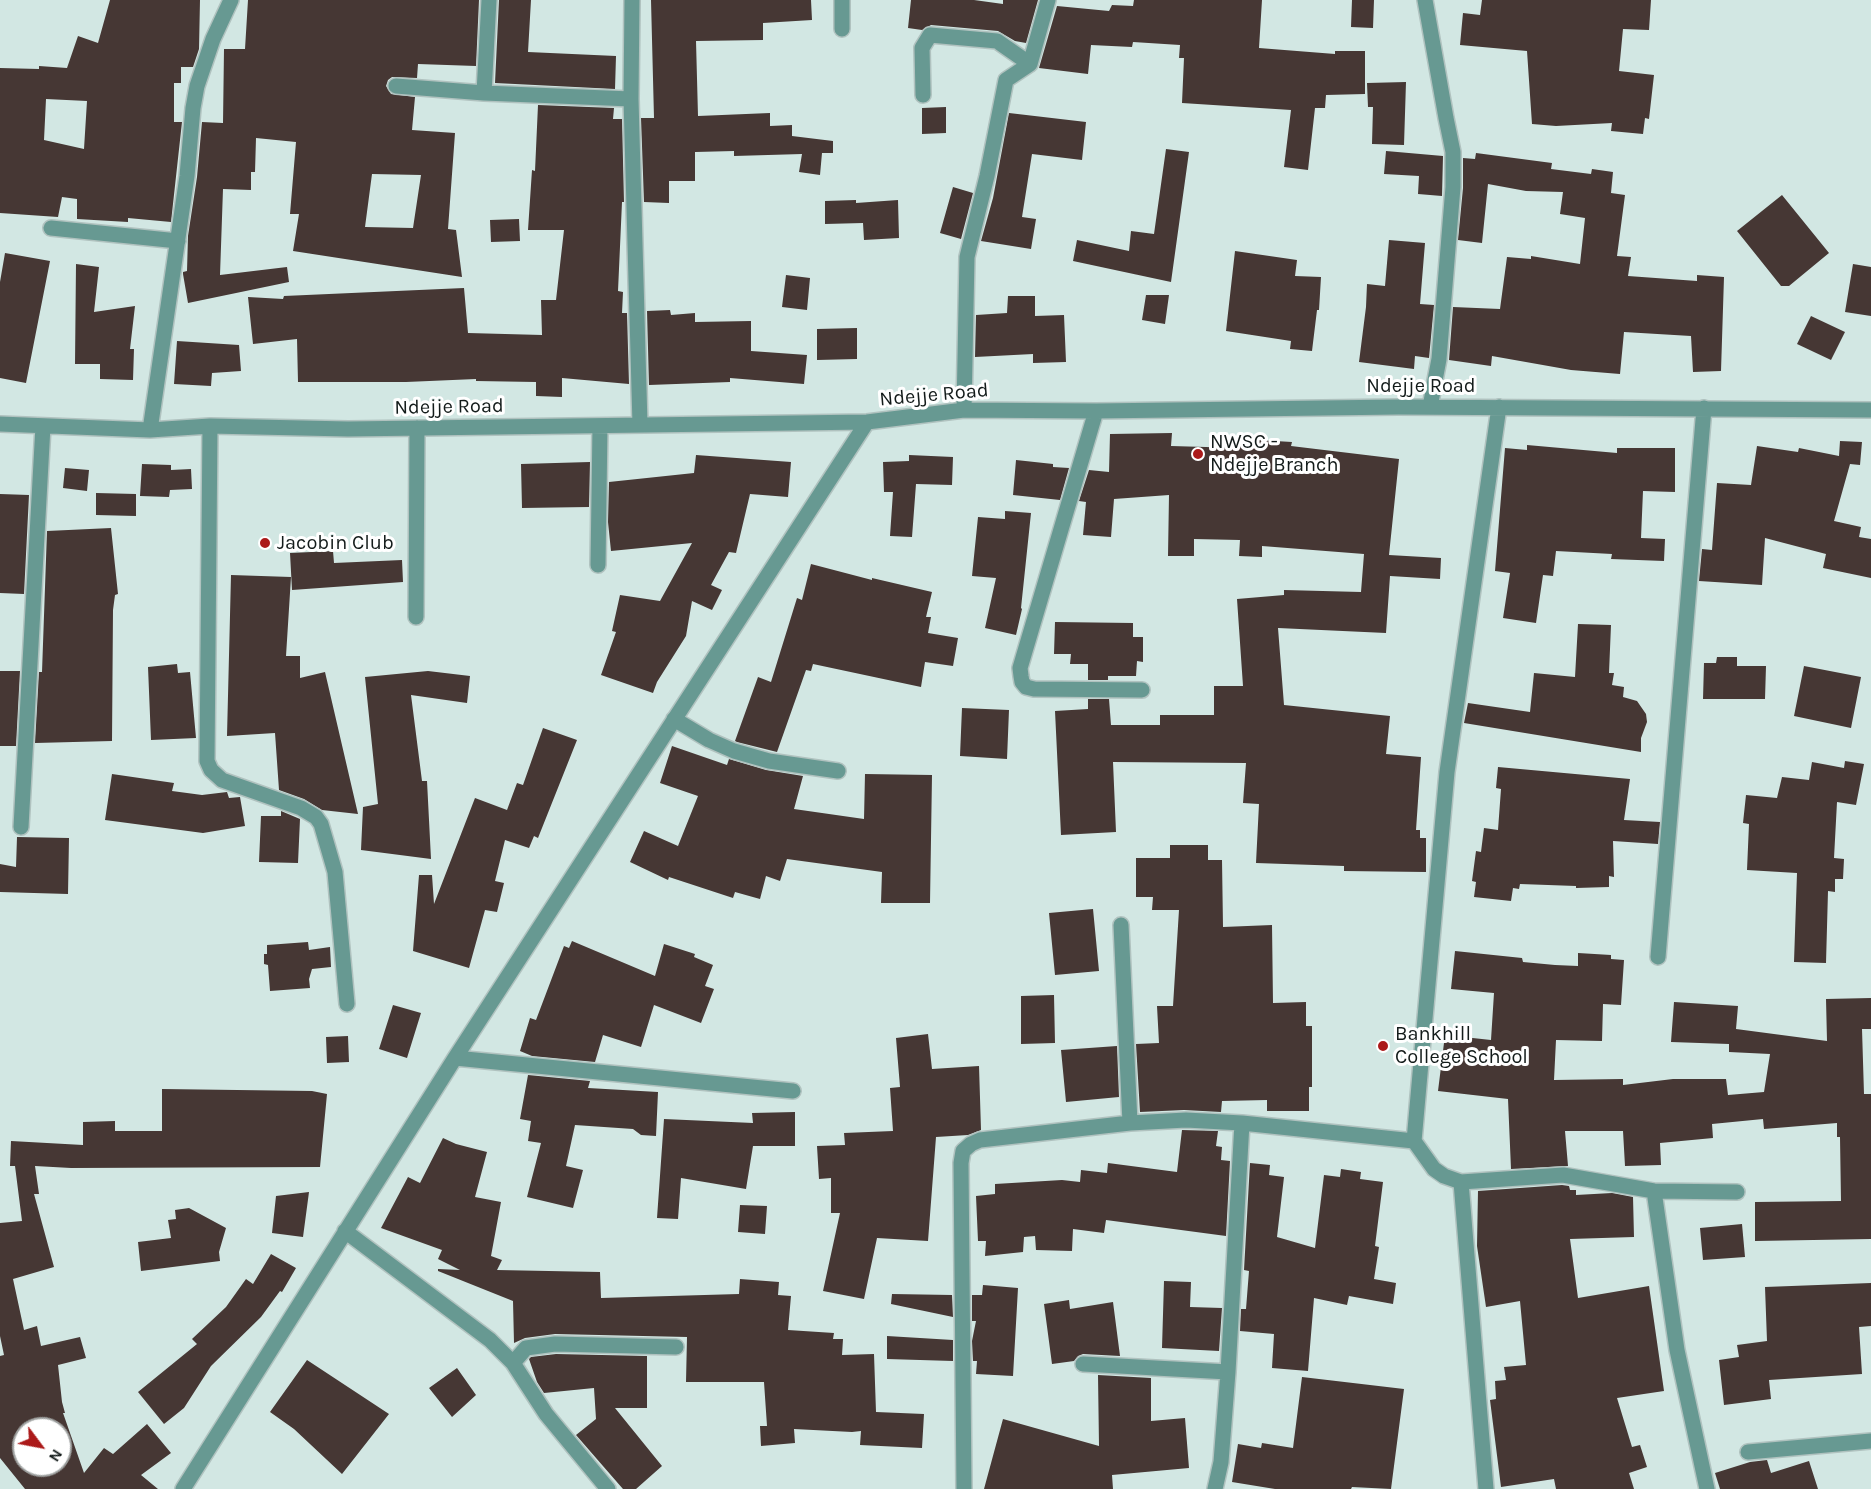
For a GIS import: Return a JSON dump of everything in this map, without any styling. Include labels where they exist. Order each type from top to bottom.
[{"type":"street","points":[[150,430],[187,176],[197,86],[213,39],[231,0]]},
{"type":"street","points":[[484,93],[489,0]]},
{"type":"street","points":[[632,0],[631,99],[640,425]]},
{"type":"street","points":[[842,0],[842,29]]},
{"type":"street","points":[[964,410],[967,257],[987,176],[1005,81],[1030,64],[1047,0]]},
{"type":"street","points":[[1425,0],[1454,152],[1439,359],[1430,407]]},
{"type":"street","points":[[922,95],[922,48],[930,35],[997,41],[1030,64]]},
{"type":"street","points":[[396,86],[484,93],[631,99]]},
{"type":"street","points":[[51,228],[178,241]]},
{"type":"street","name":"Ndejje Road","points":[[0,424],[150,430],[210,426],[348,429],[867,422],[964,410],[1096,411],[1430,407],[1871,410]]},
{"type":"street","points":[[1499,408],[1447,772],[1414,1141],[1434,1169],[1444,1176],[1461,1182],[1563,1175],[1654,1191],[1737,1192]]},
{"type":"street","points":[[1658,957],[1704,408]]},
{"type":"street","points":[[1096,411],[1020,668],[1021,676],[1026,687],[1034,689],[1142,690]]},
{"type":"street","points":[[183,1489],[454,1058],[867,422]]},
{"type":"street","points":[[21,827],[43,426]]},
{"type":"street","points":[[210,426],[207,761],[211,770],[222,780],[301,808],[316,817],[321,824],[335,872],[347,1004]]},
{"type":"street","points":[[598,565],[600,426]]},
{"type":"street","points":[[416,617],[417,428]]},
{"type":"street","points":[[674,719],[709,740],[734,751],[770,761],[838,771]]},
{"type":"street","points":[[1120,925],[1130,1123]]},
{"type":"street","points":[[454,1058],[793,1091]]},
{"type":"street","points":[[964,1489],[961,1163],[963,1151],[971,1144],[981,1140],[1130,1123],[1186,1120],[1242,1123],[1414,1141]]},
{"type":"street","points":[[1215,1489],[1221,1461],[1228,1372],[1242,1123]]},
{"type":"street","points":[[1461,1182],[1486,1489]]},
{"type":"street","points":[[1654,1191],[1677,1350],[1707,1489]]},
{"type":"street","points":[[345,1231],[490,1340],[513,1363],[546,1414],[608,1489]]},
{"type":"street","points":[[513,1363],[526,1348],[555,1344],[676,1347]]},
{"type":"street","points":[[1083,1364],[1228,1372]]},
{"type":"street","points":[[1748,1452],[1871,1442]]},
{"type":"building","points":[[110,0],[200,0],[199,49],[193,67],[181,67],[181,83],[174,83],[174,122],[182,122],[171,222],[128,218],[128,222],[77,219],[77,199],[62,197],[58,217],[0,213],[0,68],[39,69],[39,66],[67,68],[78,36],[98,43]],"holes":[[[46,99],[87,101],[84,149],[44,140]]]},
{"type":"building","points":[[248,0],[479,0],[476,66],[418,64],[417,78],[392,77],[386,86],[391,94],[415,97],[412,130],[455,133],[448,229],[456,230],[462,277],[293,251],[299,214],[290,214],[296,142],[256,138],[255,172],[251,172],[251,190],[223,189],[220,275],[287,267],[289,282],[188,303],[183,272],[187,271],[188,236],[202,122],[223,123],[224,49],[245,49]],"holes":[[[372,174],[421,175],[413,228],[365,227]]]},
{"type":"building","points":[[499,0],[531,0],[528,52],[616,56],[615,89],[495,83]]},
{"type":"building","points":[[651,0],[811,0],[812,20],[763,23],[763,40],[696,41],[698,116],[770,113],[770,126],[792,125],[792,136],[833,141],[833,153],[822,153],[820,175],[799,172],[802,154],[734,156],[734,151],[695,152],[695,181],[669,181],[669,203],[644,202],[641,118],[654,118]]},
{"type":"building","points":[[911,0],[974,0],[1003,4],[1003,0],[1038,0],[1026,43],[1015,41],[998,31],[931,25],[922,30],[908,28]]},
{"type":"building","points":[[1134,0],[1262,0],[1259,48],[1335,54],[1335,51],[1365,51],[1365,94],[1326,95],[1325,108],[1315,108],[1308,170],[1284,167],[1291,110],[1182,103],[1184,58],[1179,58],[1180,45],[1133,42],[1132,47],[1091,45],[1088,74],[1039,68],[1057,6],[1109,11],[1112,5],[1133,6]]},
{"type":"building","points":[[1352,0],[1374,0],[1373,28],[1351,27]]},
{"type":"building","points":[[1482,0],[1651,0],[1649,30],[1623,29],[1619,71],[1654,75],[1649,119],[1645,118],[1643,134],[1611,131],[1612,123],[1556,126],[1532,124],[1527,51],[1460,45],[1463,13],[1480,15]]},
{"type":"building","points":[[1406,82],[1404,145],[1372,144],[1373,107],[1368,107],[1367,83]]},
{"type":"building","points":[[538,105],[614,108],[613,119],[622,119],[624,202],[622,202],[618,291],[623,292],[622,313],[627,313],[629,384],[562,378],[562,397],[536,396],[536,382],[476,381],[476,379],[406,382],[298,382],[297,339],[253,344],[248,297],[283,299],[284,296],[464,288],[468,333],[542,335],[541,300],[556,300],[564,230],[528,230],[532,170],[535,171]]},
{"type":"building","points":[[946,107],[946,133],[922,134],[922,108]]},
{"type":"building","points":[[1009,113],[1086,122],[1082,160],[1032,154],[1022,217],[1036,219],[1031,249],[981,241],[993,198]]},
{"type":"building","points":[[1166,149],[1189,152],[1171,282],[1073,261],[1077,240],[1129,251],[1131,231],[1154,234]]},
{"type":"building","points":[[1386,151],[1443,156],[1442,196],[1418,194],[1419,176],[1384,174]]},
{"type":"building","points":[[1476,153],[1552,163],[1551,169],[1591,174],[1592,169],[1613,172],[1611,193],[1625,195],[1617,256],[1631,257],[1628,276],[1697,281],[1697,275],[1724,277],[1721,371],[1693,372],[1691,336],[1624,332],[1620,374],[1571,370],[1492,356],[1491,366],[1449,360],[1453,307],[1500,309],[1507,257],[1531,259],[1531,256],[1580,264],[1585,218],[1560,214],[1563,192],[1526,191],[1488,184],[1482,243],[1458,240],[1463,188],[1463,158],[1475,159]]},
{"type":"building","points":[[953,187],[973,193],[961,239],[940,233]]},
{"type":"building","points":[[1782,195],[1829,253],[1789,286],[1781,286],[1737,231]]},
{"type":"building","points":[[856,200],[856,203],[898,200],[899,238],[864,240],[863,223],[825,224],[825,201]]},
{"type":"building","points":[[519,219],[520,241],[491,242],[490,220]]},
{"type":"building","points":[[1389,240],[1425,243],[1420,304],[1434,305],[1429,358],[1415,356],[1414,369],[1359,362],[1367,284],[1385,286]]},
{"type":"building","points":[[1235,251],[1297,260],[1295,276],[1321,277],[1319,310],[1317,310],[1312,351],[1290,349],[1291,341],[1226,331]]},
{"type":"building","points":[[5,253],[50,261],[26,383],[0,378],[0,282]]},
{"type":"building","points":[[76,264],[99,267],[94,312],[135,306],[130,349],[134,349],[133,380],[100,379],[100,364],[75,364]]},
{"type":"building","points":[[1853,264],[1871,267],[1871,316],[1845,312]]},
{"type":"building","points":[[786,275],[810,278],[807,310],[782,307]]},
{"type":"building","points":[[1146,295],[1169,295],[1165,324],[1142,320]]},
{"type":"building","points":[[1008,296],[1035,296],[1035,316],[1064,315],[1066,362],[1033,363],[1033,354],[975,357],[976,315],[1007,313]]},
{"type":"building","points":[[670,310],[671,315],[695,313],[695,322],[751,321],[751,351],[807,355],[804,384],[730,378],[730,382],[649,385],[647,311]]},
{"type":"building","points":[[1811,316],[1845,332],[1831,360],[1797,344]]},
{"type":"building","points":[[857,328],[857,359],[817,360],[817,329]]},
{"type":"building","points":[[177,341],[239,345],[241,371],[212,373],[211,386],[174,384]]},
{"type":"building","points":[[1172,433],[1171,446],[1240,448],[1241,439],[1292,442],[1291,446],[1399,459],[1389,555],[1441,558],[1440,579],[1390,576],[1386,633],[1278,628],[1284,705],[1390,716],[1386,754],[1421,757],[1416,830],[1420,830],[1420,838],[1426,838],[1426,872],[1344,871],[1344,866],[1256,863],[1259,804],[1243,803],[1246,763],[1113,762],[1116,832],[1061,835],[1055,711],[1088,709],[1088,699],[1109,699],[1111,725],[1160,725],[1160,715],[1214,715],[1214,686],[1243,686],[1237,599],[1284,595],[1284,590],[1361,592],[1364,554],[1262,546],[1262,557],[1239,556],[1240,540],[1194,539],[1194,556],[1168,556],[1169,495],[1114,499],[1111,537],[1083,535],[1086,502],[1079,501],[1089,470],[1109,472],[1110,434]]},
{"type":"building","points":[[1840,441],[1862,442],[1860,465],[1850,464],[1834,521],[1861,527],[1859,537],[1871,539],[1871,578],[1823,568],[1826,554],[1765,538],[1762,585],[1699,581],[1702,549],[1712,550],[1717,483],[1751,485],[1757,446],[1798,452],[1799,448],[1839,456]]},
{"type":"building","points":[[1527,445],[1617,453],[1617,448],[1675,448],[1675,492],[1643,491],[1641,538],[1665,539],[1664,561],[1611,559],[1612,554],[1556,551],[1553,576],[1543,575],[1536,623],[1503,618],[1510,573],[1495,571],[1505,448],[1527,450]]},
{"type":"building","points":[[696,455],[791,462],[788,497],[750,494],[736,553],[729,552],[711,585],[722,590],[712,610],[692,601],[686,636],[657,682],[653,693],[601,675],[616,632],[612,631],[620,595],[660,601],[692,543],[611,551],[608,522],[609,482],[694,473]]},
{"type":"building","points":[[909,455],[953,457],[952,485],[916,484],[912,537],[890,536],[893,492],[884,492],[883,462],[909,461]]},
{"type":"building","points":[[1016,460],[1069,468],[1060,500],[1013,495]]},
{"type":"building","points":[[590,462],[589,507],[522,508],[521,464]]},
{"type":"building","points":[[142,464],[171,465],[171,470],[191,469],[192,489],[170,490],[169,497],[140,496]]},
{"type":"building","points":[[65,468],[89,470],[87,491],[63,488]]},
{"type":"building","points":[[96,493],[136,494],[136,516],[96,515]]},
{"type":"building","points":[[0,494],[29,495],[24,594],[0,593]]},
{"type":"building","points":[[1005,511],[1031,513],[1022,609],[1016,635],[985,628],[996,578],[972,576],[978,517],[1005,519]]},
{"type":"building","points":[[111,528],[118,594],[115,595],[113,610],[112,741],[35,743],[39,672],[42,672],[47,531]]},
{"type":"building","points":[[333,551],[334,563],[402,560],[403,582],[292,590],[290,553]]},
{"type":"building","points":[[811,564],[872,580],[872,578],[932,592],[926,617],[931,617],[928,633],[958,638],[953,666],[925,662],[921,687],[813,664],[811,671],[806,670],[777,752],[737,742],[735,741],[758,677],[771,682],[797,598],[802,600]]},
{"type":"building","points":[[231,575],[291,577],[286,656],[300,656],[300,678],[325,672],[358,814],[322,810],[304,799],[279,790],[275,733],[227,736]]},
{"type":"building","points":[[1055,622],[1133,623],[1133,637],[1143,637],[1143,662],[1137,661],[1136,676],[1108,676],[1108,680],[1088,680],[1088,664],[1070,664],[1071,654],[1054,654]]},
{"type":"building","points":[[1578,624],[1611,625],[1609,673],[1614,673],[1612,685],[1624,687],[1623,697],[1637,701],[1646,714],[1647,722],[1641,738],[1641,752],[1464,723],[1468,703],[1530,712],[1534,673],[1575,677]]},
{"type":"building","points":[[1717,657],[1737,657],[1737,666],[1766,666],[1765,699],[1703,699],[1704,663],[1716,663]]},
{"type":"building","points":[[177,664],[178,673],[190,672],[196,738],[151,740],[148,667]]},
{"type":"building","points":[[1804,666],[1861,677],[1851,728],[1794,716]]},
{"type":"building","points":[[0,671],[20,671],[16,746],[0,746]]},
{"type":"building","points":[[428,671],[470,676],[467,703],[411,695],[422,781],[427,781],[431,859],[361,850],[363,807],[378,804],[365,677]]},
{"type":"building","points":[[962,708],[1009,710],[1007,759],[960,756]]},
{"type":"building","points":[[543,728],[577,740],[538,838],[534,836],[529,848],[505,840],[495,881],[504,883],[497,912],[485,910],[469,968],[413,951],[419,875],[432,875],[434,904],[475,798],[507,810],[517,783],[523,785]]},
{"type":"building","points":[[672,746],[727,765],[729,759],[766,770],[803,776],[794,809],[864,819],[865,774],[932,775],[930,903],[881,903],[882,872],[787,859],[780,881],[766,876],[760,899],[735,892],[733,898],[669,877],[668,880],[630,862],[644,831],[678,846],[698,796],[660,783]]},
{"type":"building","points":[[1845,761],[1864,764],[1856,805],[1837,802],[1834,858],[1844,859],[1843,879],[1835,879],[1835,892],[1828,891],[1826,963],[1794,962],[1797,873],[1747,870],[1749,824],[1743,823],[1746,795],[1777,798],[1782,777],[1809,780],[1812,762],[1844,768]]},
{"type":"building","points":[[1498,767],[1630,779],[1624,820],[1660,822],[1658,844],[1613,841],[1614,877],[1609,876],[1609,887],[1576,888],[1576,886],[1520,884],[1519,889],[1513,888],[1511,901],[1474,897],[1476,882],[1472,881],[1476,851],[1481,852],[1484,828],[1498,830],[1501,789],[1496,788]]},
{"type":"building","points":[[112,774],[174,783],[172,791],[202,795],[227,792],[229,798],[240,797],[245,826],[203,833],[105,820]]},
{"type":"building","points":[[281,811],[300,819],[298,863],[259,862],[261,816],[281,816]]},
{"type":"building","points":[[17,837],[69,838],[68,894],[0,892],[0,864],[16,867]]},
{"type":"building","points":[[1170,845],[1208,845],[1208,860],[1222,860],[1223,927],[1272,925],[1273,1003],[1306,1002],[1306,1026],[1312,1026],[1312,1087],[1309,1087],[1309,1111],[1267,1111],[1267,1100],[1222,1101],[1221,1112],[1184,1110],[1140,1112],[1136,1044],[1159,1043],[1157,1006],[1173,1006],[1179,910],[1152,910],[1153,897],[1136,897],[1136,858],[1170,858]]},
{"type":"building","points":[[1093,909],[1099,971],[1055,975],[1049,913]]},
{"type":"building","points":[[572,941],[655,976],[664,944],[695,954],[694,957],[713,965],[705,986],[714,989],[701,1023],[654,1005],[641,1047],[603,1035],[595,1062],[532,1056],[520,1051],[530,1018],[536,1020],[564,946],[569,948]]},
{"type":"building","points":[[308,942],[309,950],[330,947],[331,967],[312,969],[309,979],[310,988],[270,991],[268,965],[264,964],[267,945]]},
{"type":"building","points":[[1455,951],[1522,958],[1523,962],[1555,965],[1578,966],[1578,953],[1611,955],[1611,959],[1624,960],[1621,1005],[1603,1004],[1602,1041],[1556,1040],[1554,1080],[1623,1079],[1623,1085],[1673,1079],[1726,1079],[1728,1095],[1764,1092],[1770,1054],[1729,1052],[1729,1044],[1671,1042],[1674,1002],[1738,1006],[1736,1029],[1827,1041],[1826,999],[1871,998],[1871,1029],[1862,1029],[1864,1094],[1871,1094],[1871,1239],[1755,1241],[1755,1202],[1841,1201],[1840,1137],[1837,1137],[1837,1123],[1764,1129],[1763,1119],[1712,1124],[1713,1138],[1660,1143],[1661,1165],[1625,1166],[1623,1131],[1565,1131],[1568,1166],[1511,1169],[1508,1099],[1438,1091],[1445,1035],[1491,1040],[1494,993],[1451,989]]},
{"type":"building","points":[[1054,995],[1055,1043],[1021,1044],[1021,996]]},
{"type":"building","points":[[393,1005],[421,1013],[407,1058],[379,1049]]},
{"type":"building","points":[[928,1034],[932,1069],[979,1066],[981,1130],[968,1135],[936,1137],[928,1241],[877,1238],[864,1299],[823,1291],[840,1213],[831,1213],[831,1178],[819,1179],[817,1146],[845,1145],[844,1133],[893,1131],[890,1088],[900,1087],[896,1038]]},
{"type":"building","points":[[348,1036],[349,1062],[327,1063],[326,1037]]},
{"type":"building","points":[[1117,1046],[1119,1097],[1066,1102],[1061,1050]]},
{"type":"building","points":[[528,1075],[590,1081],[588,1088],[658,1092],[656,1136],[641,1135],[633,1129],[575,1125],[566,1166],[583,1170],[573,1208],[527,1197],[541,1143],[528,1141],[531,1121],[520,1119]]},
{"type":"building","points":[[162,1089],[312,1091],[327,1094],[320,1167],[71,1168],[35,1166],[39,1194],[34,1194],[54,1267],[13,1279],[24,1330],[37,1326],[41,1346],[80,1337],[86,1358],[58,1365],[64,1417],[12,1417],[12,1473],[0,1458],[0,1356],[4,1355],[0,1336],[0,1223],[22,1221],[15,1166],[10,1166],[11,1141],[83,1145],[83,1122],[115,1121],[115,1131],[162,1131]]},
{"type":"building","points":[[795,1112],[795,1146],[753,1146],[746,1189],[681,1178],[678,1219],[657,1218],[664,1119],[753,1123],[752,1113]]},
{"type":"building","points":[[1182,1130],[1218,1131],[1216,1146],[1222,1147],[1221,1160],[1230,1161],[1226,1236],[1106,1220],[1104,1233],[1073,1229],[1072,1251],[1036,1250],[1035,1236],[1024,1237],[1023,1252],[985,1256],[986,1241],[978,1241],[976,1196],[995,1194],[995,1184],[1062,1180],[1080,1182],[1081,1170],[1107,1173],[1108,1163],[1177,1172]]},
{"type":"building","points":[[443,1138],[487,1152],[475,1197],[501,1202],[491,1256],[502,1260],[497,1270],[600,1272],[601,1298],[739,1294],[740,1279],[779,1282],[778,1295],[791,1296],[788,1330],[834,1333],[833,1339],[843,1339],[842,1355],[874,1354],[876,1412],[924,1414],[922,1448],[860,1445],[861,1431],[794,1429],[795,1443],[761,1446],[760,1426],[767,1426],[764,1382],[686,1382],[687,1337],[555,1334],[525,1338],[514,1343],[513,1301],[438,1271],[438,1269],[460,1270],[438,1259],[442,1250],[381,1228],[408,1177],[420,1183]]},
{"type":"building","points":[[1250,1163],[1270,1165],[1269,1175],[1284,1177],[1277,1237],[1315,1248],[1324,1175],[1340,1177],[1341,1169],[1361,1172],[1360,1179],[1383,1182],[1375,1246],[1379,1247],[1374,1279],[1396,1283],[1393,1304],[1349,1296],[1347,1305],[1314,1298],[1308,1371],[1272,1368],[1274,1334],[1240,1331],[1241,1309],[1246,1309],[1249,1271],[1244,1270]]},
{"type":"building","points":[[1569,1186],[1570,1190],[1576,1190],[1576,1195],[1612,1193],[1633,1197],[1634,1237],[1570,1239],[1578,1298],[1649,1286],[1664,1391],[1617,1398],[1632,1447],[1640,1445],[1647,1467],[1629,1473],[1634,1489],[1556,1489],[1554,1479],[1501,1487],[1490,1400],[1496,1399],[1495,1381],[1506,1380],[1504,1367],[1526,1365],[1520,1301],[1486,1307],[1477,1246],[1478,1191]]},
{"type":"building","points":[[309,1192],[303,1237],[272,1233],[276,1196]]},
{"type":"building","points":[[740,1205],[767,1206],[765,1234],[738,1232]]},
{"type":"building","points":[[189,1208],[226,1228],[219,1252],[220,1261],[141,1271],[138,1242],[171,1238],[168,1220],[176,1219],[175,1210]]},
{"type":"building","points":[[1742,1224],[1745,1257],[1703,1260],[1700,1228]]},
{"type":"building","points":[[271,1254],[296,1268],[282,1292],[280,1291],[261,1317],[211,1366],[184,1408],[164,1424],[138,1392],[197,1344],[192,1339],[226,1307],[246,1279],[253,1284]]},
{"type":"building","points":[[1164,1281],[1191,1282],[1190,1307],[1222,1308],[1219,1351],[1162,1348]]},
{"type":"building","points":[[1871,1283],[1871,1326],[1859,1327],[1862,1374],[1769,1380],[1771,1399],[1724,1405],[1719,1360],[1739,1357],[1737,1345],[1767,1341],[1765,1287]]},
{"type":"building","points":[[983,1285],[1018,1288],[1013,1376],[976,1374],[977,1361],[973,1361],[972,1341],[976,1321],[972,1321],[972,1295],[982,1295]]},
{"type":"building","points":[[892,1294],[952,1295],[953,1317],[891,1304]]},
{"type":"building","points":[[1069,1300],[1070,1309],[1113,1302],[1120,1356],[1083,1354],[1074,1361],[1052,1364],[1044,1304]]},
{"type":"building","points":[[887,1336],[953,1340],[953,1361],[887,1359]]},
{"type":"building","points":[[556,1354],[647,1356],[647,1408],[615,1408],[662,1466],[636,1489],[623,1489],[576,1435],[596,1419],[594,1388],[544,1393],[537,1382],[529,1359]]},
{"type":"building","points":[[307,1360],[389,1414],[342,1474],[294,1429],[270,1412]]},
{"type":"building","points":[[457,1368],[476,1395],[452,1417],[429,1388]]},
{"type":"building","points":[[1098,1375],[1151,1378],[1151,1421],[1185,1418],[1189,1468],[1112,1475],[1113,1489],[984,1489],[1003,1419],[1099,1446]]},
{"type":"building","points":[[1302,1377],[1404,1389],[1391,1489],[1352,1487],[1351,1489],[1275,1489],[1232,1482],[1238,1444],[1261,1448],[1262,1443],[1293,1448]]},
{"type":"building","points":[[147,1424],[171,1453],[141,1475],[158,1489],[25,1489],[15,1477],[72,1477],[72,1439],[84,1473],[104,1448],[113,1454]]},
{"type":"building","points":[[1767,1460],[1771,1473],[1809,1461],[1818,1489],[1720,1489],[1715,1473],[1750,1462]]},
{"type":"place","name":"NWSC - Ndejje Branch","points":[[1198,454]]},
{"type":"place","name":"Jacobin Club","points":[[265,543]]},
{"type":"place","name":"Bankhill College School","points":[[1383,1046]]}]
